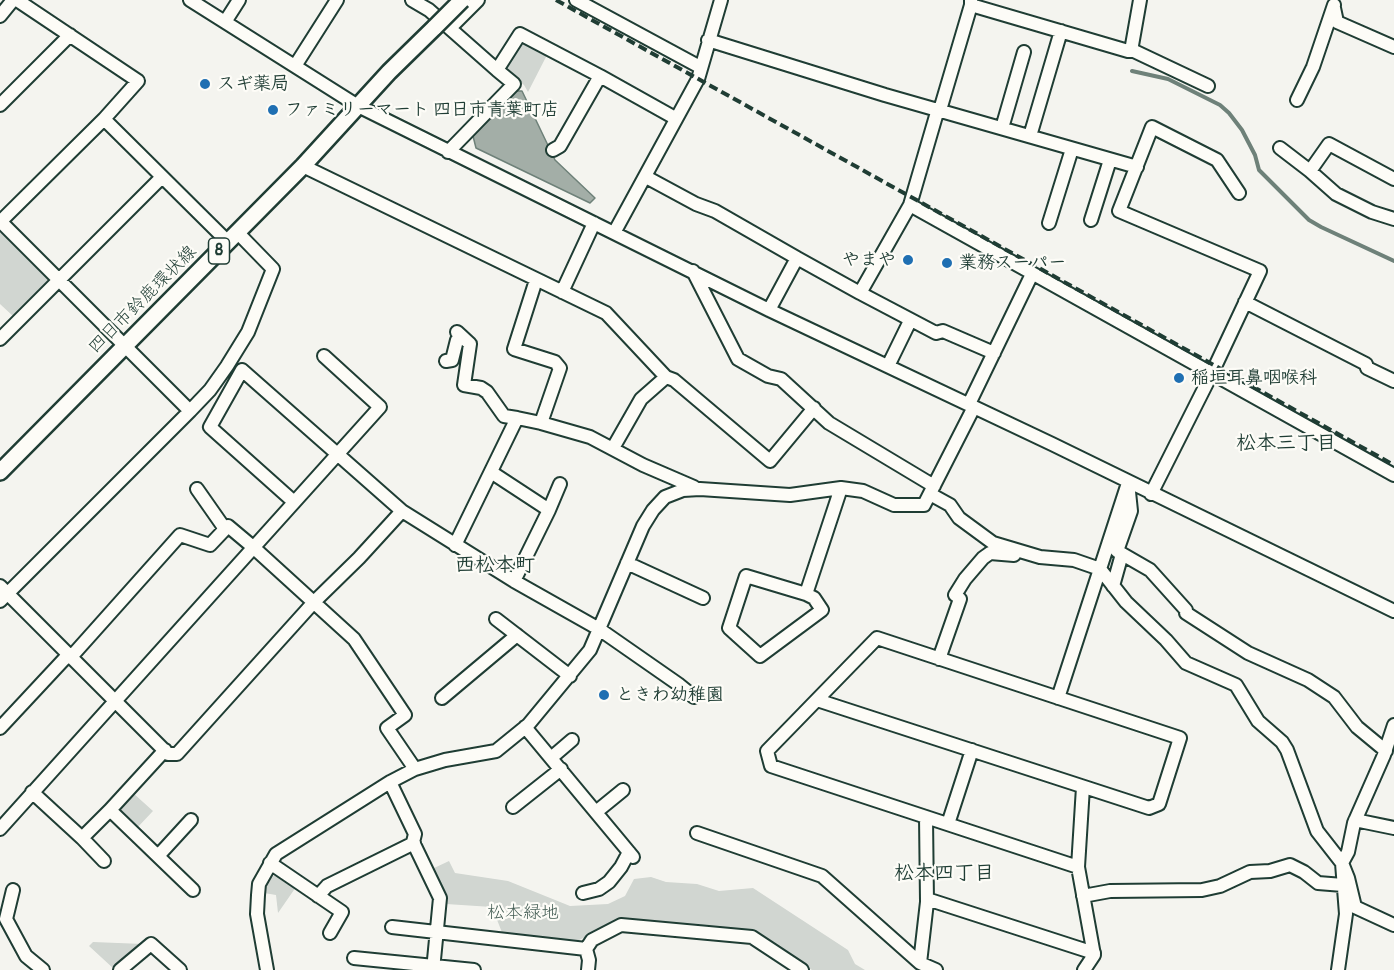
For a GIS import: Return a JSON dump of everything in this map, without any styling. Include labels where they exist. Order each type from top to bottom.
[{"type":"main road","name":"四日市鈴鹿環状線","points":[[0,472],[303,166],[358,106],[442,27],[462,0]]},
{"type":"street","points":[[0,16],[15,0],[138,81],[104,119],[0,222],[190,411]]},
{"type":"street","points":[[190,0],[358,106],[448,152],[769,310],[1394,611]]},
{"type":"street","points":[[225,22],[239,0]]},
{"type":"street","points":[[295,66],[337,0]]},
{"type":"street","points":[[412,0],[429,10],[442,27],[514,84],[448,152]]},
{"type":"street","points":[[442,27],[478,0]]},
{"type":"street","points":[[576,0],[700,68]]},
{"type":"street","points":[[614,233],[698,79],[721,0]]},
{"type":"street","points":[[1131,51],[1140,0]]},
{"type":"street","points":[[1334,2],[1337,22],[1394,47]]},
{"type":"street","points":[[1298,100],[1334,2]]},
{"type":"street","points":[[860,293],[910,205],[971,3],[1131,51],[1208,86]]},
{"type":"street","points":[[1030,136],[1060,31]]},
{"type":"street","points":[[497,70],[520,34],[675,118]]},
{"type":"street","points":[[0,105],[70,35]]},
{"type":"street","points":[[708,40],[1137,167]]},
{"type":"street","points":[[1002,128],[1024,52]]},
{"type":"street","points":[[553,150],[560,146],[600,76]]},
{"type":"street","points":[[104,119],[162,177],[273,269],[257,313],[243,340],[210,390],[3,593],[70,655],[168,754],[177,754],[314,602],[402,511]]},
{"type":"street","points":[[1151,494],[1260,271],[1119,211],[1152,127],[1217,160],[1239,193]]},
{"type":"street","points":[[1310,171],[1329,144],[1394,179]]},
{"type":"street","points":[[1280,148],[1336,194],[1372,212],[1394,219]]},
{"type":"street","points":[[1049,224],[1072,149]]},
{"type":"street","points":[[1091,220],[1110,160]]},
{"type":"street","points":[[303,166],[606,313],[666,377],[674,381],[770,461],[814,408]]},
{"type":"street","points":[[0,339],[162,177]]},
{"type":"street","points":[[646,177],[696,204],[715,211],[910,321],[936,333],[943,332],[994,353]]},
{"type":"street","points":[[910,205],[1394,475]]},
{"type":"street","points":[[562,292],[594,223]]},
{"type":"street","points":[[769,310],[797,258]]},
{"type":"street","points":[[693,271],[738,359],[781,380],[829,423],[932,490],[950,505],[959,518],[993,543],[1040,556],[1074,560],[1100,572],[1186,663],[1236,685],[1258,720],[1282,742],[1287,750],[1317,831],[1342,863],[1348,878],[1354,907],[1394,925]]},
{"type":"street","points":[[267,970],[257,914],[258,895],[259,884],[276,854],[390,782],[415,769],[445,760],[496,751],[525,728],[590,650],[643,526],[665,497],[683,490],[700,489],[790,495],[842,488],[863,491],[894,505],[924,505],[1032,274]]},
{"type":"street","points":[[536,280],[514,349],[555,362],[560,368],[541,423]]},
{"type":"street","points":[[1245,302],[1366,364],[1367,368],[1394,381]]},
{"type":"street","points":[[888,366],[910,321]]},
{"type":"street","points":[[446,361],[452,360],[459,334],[470,344],[464,385],[481,388],[487,392],[504,416],[541,423],[590,437],[680,483],[700,489]]},
{"type":"street","points":[[0,829],[380,407],[324,356]]},
{"type":"street","points":[[294,502],[210,427],[242,370],[402,511],[514,581],[599,629],[694,698]]},
{"type":"street","points":[[613,448],[641,399],[666,377]]},
{"type":"street","points":[[455,545],[517,418]]},
{"type":"street","points":[[491,472],[549,510]]},
{"type":"street","points":[[1128,482],[1131,512],[1117,551],[1150,570],[1186,610],[1186,613],[1248,653],[1308,680],[1334,698],[1357,727],[1386,751]]},
{"type":"street","points":[[1058,698],[1128,482]]},
{"type":"street","points":[[514,581],[560,484]]},
{"type":"street","points":[[806,594],[842,488]]},
{"type":"street","points":[[197,489],[225,529]]},
{"type":"street","points":[[0,728],[180,535],[210,545],[228,526],[354,639],[405,715],[387,728],[415,769]]},
{"type":"street","points":[[939,659],[957,597],[965,579],[990,553],[1002,553],[1044,563],[1100,572]]},
{"type":"street","points":[[1113,586],[1122,554]]},
{"type":"street","points":[[627,563],[703,598]]},
{"type":"street","points":[[746,576],[806,594],[814,598],[822,610],[760,656],[729,628],[746,576]]},
{"type":"street","points":[[496,619],[570,676]]},
{"type":"street","points":[[442,698],[517,635]]},
{"type":"street","points":[[817,700],[1149,808],[1159,804],[1180,738],[877,638],[767,751],[771,766],[1078,867]]},
{"type":"street","points":[[1338,970],[1346,914],[1342,863],[1348,852],[1355,820],[1386,751],[1394,725]]},
{"type":"street","points":[[525,728],[631,855],[609,882],[599,889],[583,893]]},
{"type":"street","points":[[551,758],[572,740]]},
{"type":"street","points":[[82,838],[165,750]]},
{"type":"street","points":[[948,824],[972,750]]},
{"type":"street","points":[[513,807],[561,769]]},
{"type":"street","points":[[390,782],[415,834],[414,843],[440,898],[434,968]]},
{"type":"street","points":[[1083,787],[1078,867],[1094,953],[1084,970]]},
{"type":"street","points":[[594,809],[618,789]]},
{"type":"street","points":[[32,792],[104,861]]},
{"type":"street","points":[[110,810],[193,890]]},
{"type":"street","points":[[920,963],[927,899],[926,817]]},
{"type":"street","points":[[158,856],[191,820]]},
{"type":"street","points":[[1355,820],[1394,828]]},
{"type":"street","points":[[697,833],[822,876],[920,963],[936,970]]},
{"type":"street","points":[[318,896],[327,886],[414,843]]},
{"type":"street","points":[[270,863],[342,912],[330,933]]},
{"type":"street","points":[[1083,896],[1110,891],[1202,890],[1220,886],[1250,872],[1270,871],[1290,866],[1304,872],[1318,883],[1343,885]]},
{"type":"street","points":[[13,890],[6,919],[26,956],[43,970]]},
{"type":"street","points":[[927,899],[1094,953]]},
{"type":"street","points":[[586,949],[592,940],[621,925],[752,937],[802,970]]},
{"type":"street","points":[[392,927],[586,949]]},
{"type":"street","points":[[120,970],[151,944],[180,970]]},
{"type":"street","points":[[586,949],[590,960],[588,970]]},
{"type":"street","points":[[354,958],[434,968],[474,970]]},
{"type":"green space","points":[[527,43],[547,55],[528,92],[524,85],[507,71],[506,66],[519,46]]},
{"type":"green space","points":[[0,233],[5,234],[48,277],[47,284],[14,317],[0,304]]},
{"type":"green space","points":[[133,793],[153,811],[137,828],[121,814],[120,806]]},
{"type":"green space","name":"松本緑地","points":[[449,861],[455,873],[508,881],[570,906],[608,904],[625,896],[634,879],[651,877],[666,882],[697,884],[719,891],[753,888],[848,950],[855,964],[865,970],[812,970],[753,932],[620,920],[575,942],[503,935],[492,907],[446,904],[446,897],[432,869]]},
{"type":"green space","points":[[278,875],[296,887],[278,913],[276,895],[264,893],[269,877]]},
{"type":"green space","points":[[93,942],[143,944],[114,969],[89,946]]},
{"type":"shaded area","points":[[516,91],[522,91],[555,160],[595,198],[590,203],[476,148],[473,136]]},
{"type":"waterway","points":[[1132,71],[1168,79],[1220,105],[1242,130],[1255,155],[1259,170],[1309,220],[1394,261]]},
{"type":"railway","points":[[556,0],[1394,465]]},
{"type":"place","name":"スギ薬局","points":[[205,84]]},
{"type":"place","name":"ファミリーマート 四日市青葉町店","points":[[273,110]]},
{"type":"place","name":"やまや","points":[[908,260]]},
{"type":"place","name":"業務スーパー","points":[[947,263]]},
{"type":"place","name":"稲垣耳鼻咽喉科","points":[[1179,378]]},
{"type":"place","name":"ときわ幼稚園","points":[[604,695]]},
{"type":"district","name":"松本三丁目","points":[[1286,444]]},
{"type":"district","name":"西松本町","points":[[495,566]]},
{"type":"district","name":"松本四丁目","points":[[944,874]]}]
